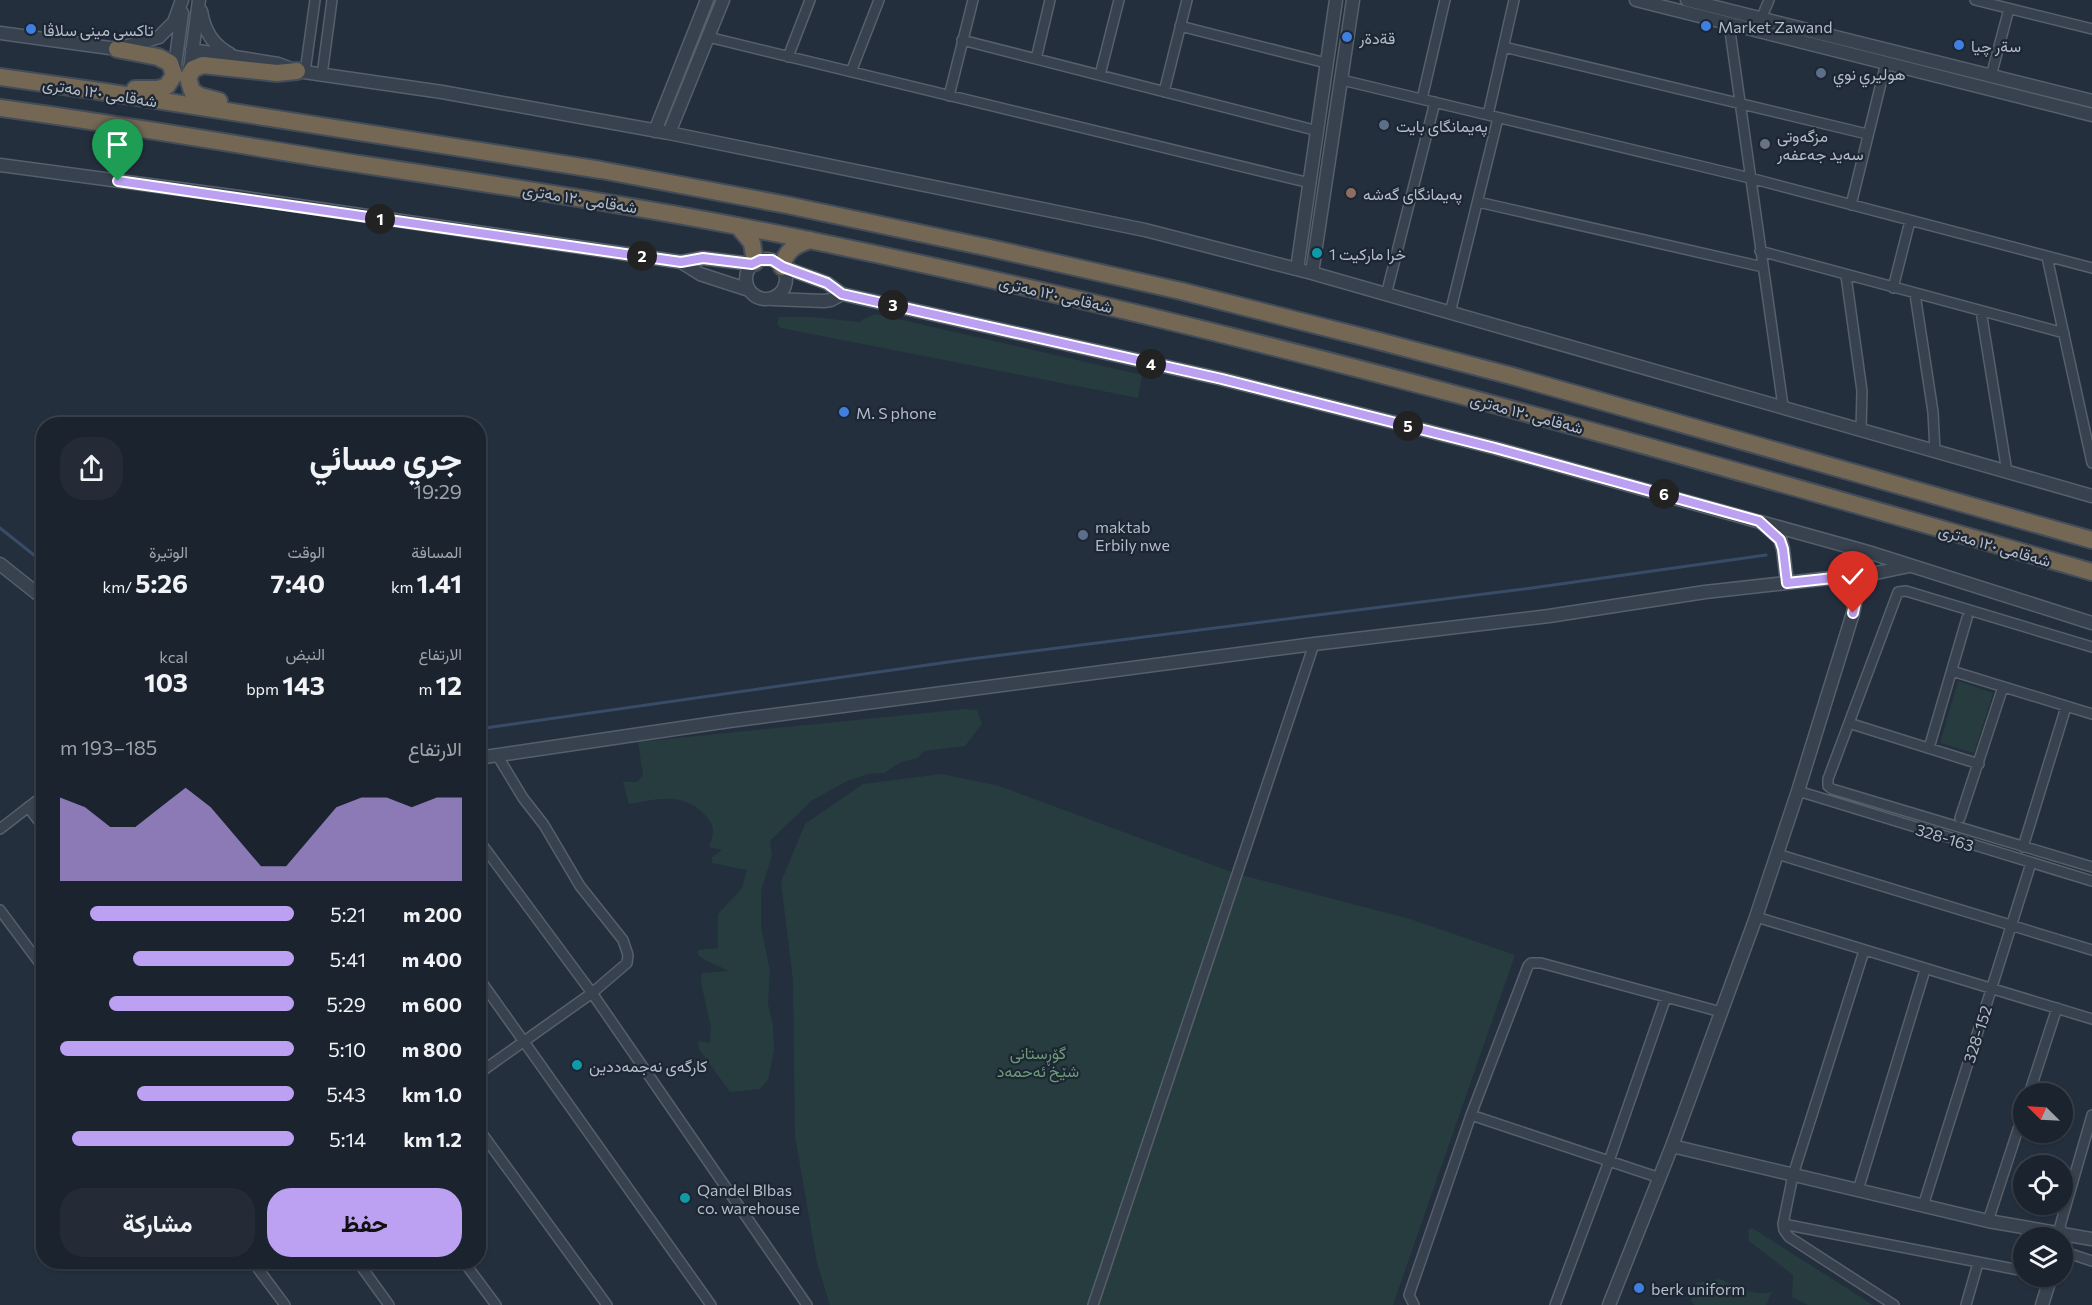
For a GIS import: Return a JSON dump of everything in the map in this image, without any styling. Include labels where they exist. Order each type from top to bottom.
[{"type":"highway","points":[[117,49],[164,59],[170,63],[180,82],[200,96],[295,123]]},
{"type":"highway","points":[[99,91],[158,89],[180,82],[193,69],[203,65],[277,73],[301,72]]},
{"type":"highway","name":"شەقامی ١٢٠ مەتری","points":[[0,77],[601,170],[787,205],[1181,291],[1512,376],[2092,540]]},
{"type":"highway","name":"شەقامی ١٢٠ مەتری","points":[[0,108],[510,187],[738,226],[1077,299],[1401,378],[2092,572]]},
{"type":"highway","points":[[738,226],[752,243],[753,263]]},
{"type":"highway","points":[[783,267],[784,257],[790,249],[810,240]]},
{"type":"street","points":[[0,33],[117,49],[159,37],[174,22],[183,0]]},
{"type":"street","points":[[180,82],[183,0]]},
{"type":"street","points":[[180,82],[192,50],[199,0]]},
{"type":"street","points":[[199,0],[207,33],[216,44],[234,56]]},
{"type":"street","points":[[301,72],[315,0]]},
{"type":"street","points":[[322,75],[332,0]]},
{"type":"street","points":[[655,131],[707,0]]},
{"type":"street","points":[[669,133],[723,0]]},
{"type":"street","points":[[788,57],[810,0]]},
{"type":"street","points":[[851,72],[879,0]]},
{"type":"street","points":[[949,96],[973,0]]},
{"type":"street","points":[[1036,59],[1050,0]]},
{"type":"street","points":[[1100,75],[1119,0]]},
{"type":"street","points":[[1164,92],[1187,0]]},
{"type":"street","points":[[1297,269],[1335,0]]},
{"type":"street","points":[[1312,273],[1353,0]]},
{"type":"street","points":[[1422,99],[1445,0]]},
{"type":"street","points":[[1488,115],[1514,0]]},
{"type":"street","points":[[1636,0],[2092,115]]},
{"type":"street","points":[[1687,0],[2092,101]]},
{"type":"street","points":[[1761,19],[1769,0]]},
{"type":"street","points":[[1974,0],[2092,29]]},
{"type":"street","points":[[1991,76],[2009,9]]},
{"type":"street","points":[[1729,24],[1783,406]]},
{"type":"street","points":[[1180,26],[1326,63]]},
{"type":"street","points":[[708,37],[1310,183]]},
{"type":"street","points":[[962,40],[1334,134]]},
{"type":"street","points":[[1504,47],[1867,134]]},
{"type":"street","points":[[192,50],[278,64],[301,72],[442,92],[669,133],[1145,230],[1312,273],[2092,496]]},
{"type":"street","points":[[1851,206],[1886,63]]},
{"type":"street","points":[[1342,80],[1750,178],[2092,268]]},
{"type":"street","points":[[2024,97],[2027,85]]},
{"type":"street","points":[[1386,294],[1435,102]]},
{"type":"street","points":[[1450,313],[1498,118]]},
{"type":"street","points":[[0,165],[238,197],[681,262],[703,258],[753,263],[766,259],[772,260],[783,267],[827,283],[842,294],[1233,382],[1495,448],[1759,521],[2092,623]]},
{"type":"street","points":[[1478,202],[1763,267]]},
{"type":"street","points":[[1893,288],[1910,221]]},
{"type":"street","points":[[1760,251],[2064,333]]},
{"type":"street","points":[[2048,257],[2092,463]]},
{"type":"street","points":[[681,262],[700,274],[749,290],[759,298],[824,301],[842,294]]},
{"type":"street","points":[[749,290],[746,277],[753,263]]},
{"type":"street","points":[[772,298],[784,288],[786,278],[783,267]]},
{"type":"street","points":[[1846,276],[1862,391],[1861,430]]},
{"type":"street","points":[[1915,294],[1933,412],[1935,451]]},
{"type":"street","points":[[1981,311],[2007,472]]},
{"type":"street","points":[[1759,521],[1780,540],[1787,583]]},
{"type":"street","points":[[0,564],[36,593]]},
{"type":"street","points":[[486,757],[752,718],[1314,644],[1549,616],[1705,592],[1861,575],[1909,566]]},
{"type":"street","points":[[1609,1305],[1672,1146],[1777,854],[1856,604],[1861,575]]},
{"type":"street","points":[[2092,647],[1906,591],[1898,592],[1828,779],[1828,786],[1842,792],[2092,867]]},
{"type":"street","points":[[1929,748],[1967,618]]},
{"type":"street","points":[[1093,1305],[1314,644]]},
{"type":"street","points":[[1952,671],[2092,714]]},
{"type":"street","points":[[1960,818],[2003,687]]},
{"type":"street","points":[[2023,846],[2066,707]]},
{"type":"street","points":[[1855,725],[1979,764]]},
{"type":"street","points":[[486,1068],[591,993],[627,963],[628,955],[623,940],[580,886],[544,825],[523,798],[497,755]]},
{"type":"street","name":"328-163","points":[[1798,791],[2092,881]]},
{"type":"street","points":[[1838,804],[1842,792]]},
{"type":"street","points":[[0,829],[36,801]]},
{"type":"street","points":[[28,807],[36,818]]},
{"type":"street","points":[[486,850],[591,993],[807,1305]]},
{"type":"street","points":[[1777,854],[2092,950]]},
{"type":"street","name":"328-152","points":[[1923,1206],[2031,863]]},
{"type":"street","points":[[0,910],[36,958]]},
{"type":"street","points":[[1763,919],[2092,1019]]},
{"type":"street","points":[[1864,951],[1793,1175],[1783,1224],[1784,1230],[1790,1237],[1894,1305]]},
{"type":"street","points":[[1414,1305],[1409,1295],[1470,1115],[1528,966],[1532,963],[1541,963],[1721,1012]]},
{"type":"street","points":[[1858,1190],[1925,970]]},
{"type":"street","points":[[486,988],[709,1304]]},
{"type":"street","points":[[1555,1305],[1609,1161],[1666,997]]},
{"type":"street","points":[[2033,1083],[2057,1008]]},
{"type":"street","points":[[1470,1115],[1660,1178]]},
{"type":"street","points":[[2060,1227],[2092,1115]]},
{"type":"street","points":[[486,1139],[607,1305]]},
{"type":"street","points":[[1988,1221],[2014,1143]]},
{"type":"street","points":[[1672,1146],[2020,1227]]},
{"type":"street","points":[[1783,1224],[2013,1269]]},
{"type":"street","points":[[2073,1236],[2092,1239]]},
{"type":"street","points":[[2073,1255],[2092,1261]]},
{"type":"street","points":[[1966,1305],[1978,1263]]},
{"type":"street","points":[[259,1269],[285,1305]]},
{"type":"street","points":[[363,1269],[389,1305]]},
{"type":"street","points":[[469,1269],[495,1305]]},
{"type":"street","points":[[2042,1305],[2047,1287]]},
{"type":"green space","points":[[876,314],[1142,375],[1138,398],[781,328],[777,324],[779,317],[811,317],[860,322]]},
{"type":"green space","points":[[1958,681],[1993,693],[1974,753],[1940,743]]},
{"type":"green space","points":[[966,709],[977,710],[982,724],[965,746],[924,751],[918,758],[901,762],[884,773],[868,774],[847,781],[811,801],[770,841],[772,855],[761,891],[761,927],[770,971],[768,1004],[773,1025],[774,1050],[768,1080],[760,1089],[730,1092],[699,1049],[698,1041],[710,1043],[711,1028],[701,982],[702,973],[729,971],[697,954],[698,950],[718,948],[718,914],[742,888],[747,870],[712,863],[712,857],[722,850],[709,847],[713,833],[712,826],[704,814],[687,802],[659,799],[629,804],[623,782],[637,782],[643,775],[638,742]]},
{"type":"green space","name":"گۆڕستانی شێخ ئەحمەد","points":[[942,774],[999,786],[1237,874],[1410,919],[1515,955],[1393,1305],[830,1305],[817,1263],[795,1136],[793,980],[781,882],[805,824],[863,784]]},
{"type":"green space","points":[[1752,1228],[1873,1305],[1808,1305],[1792,1297],[1793,1275],[1749,1241],[1748,1230]]},
{"type":"green space","points":[[1720,1279],[1752,1292],[1772,1292],[1766,1305],[1695,1305],[1691,1302],[1696,1283]]},
{"type":"waterway","points":[[0,528],[36,557]]},
{"type":"waterway","points":[[486,728],[970,659],[1532,588],[1766,555]]},
{"type":"place","name":"Market Zawand","points":[[1706,26]]},
{"type":"place","name":"تاکسی مینی سلاڤا","points":[[31,29]]},
{"type":"place","name":"قةدةر","points":[[1347,37]]},
{"type":"place","name":"سةر چيا","points":[[1959,45]]},
{"type":"place","name":"هوليري نوي","points":[[1821,73]]},
{"type":"place","name":"پەیمانگای بایت","points":[[1384,125]]},
{"type":"place","name":"مزگەوتی سەید جەعفەر","points":[[1765,144]]},
{"type":"place","name":"پەیمانگای گەشە","points":[[1351,193]]},
{"type":"place","name":"خرا ماركيت 1","points":[[1317,253]]},
{"type":"place","name":"M. S phone","points":[[844,412]]},
{"type":"place","name":"maktab Erbily nwe","points":[[1083,535]]},
{"type":"place","name":"کارگەی نەجمەددین","points":[[577,1065]]},
{"type":"place","name":"Qandel Blbas co. warehouse","points":[[685,1198]]},
{"type":"place","name":"berk uniform","points":[[1639,1288]]},
{"type":"route","points":[[118,181],[681,262],[696,258],[752,264],[760,260],[772,260],[783,267],[827,283],[842,294],[1222,379],[1495,448],[1759,521],[1780,540],[1787,583],[1861,575],[1853,613]]}]
